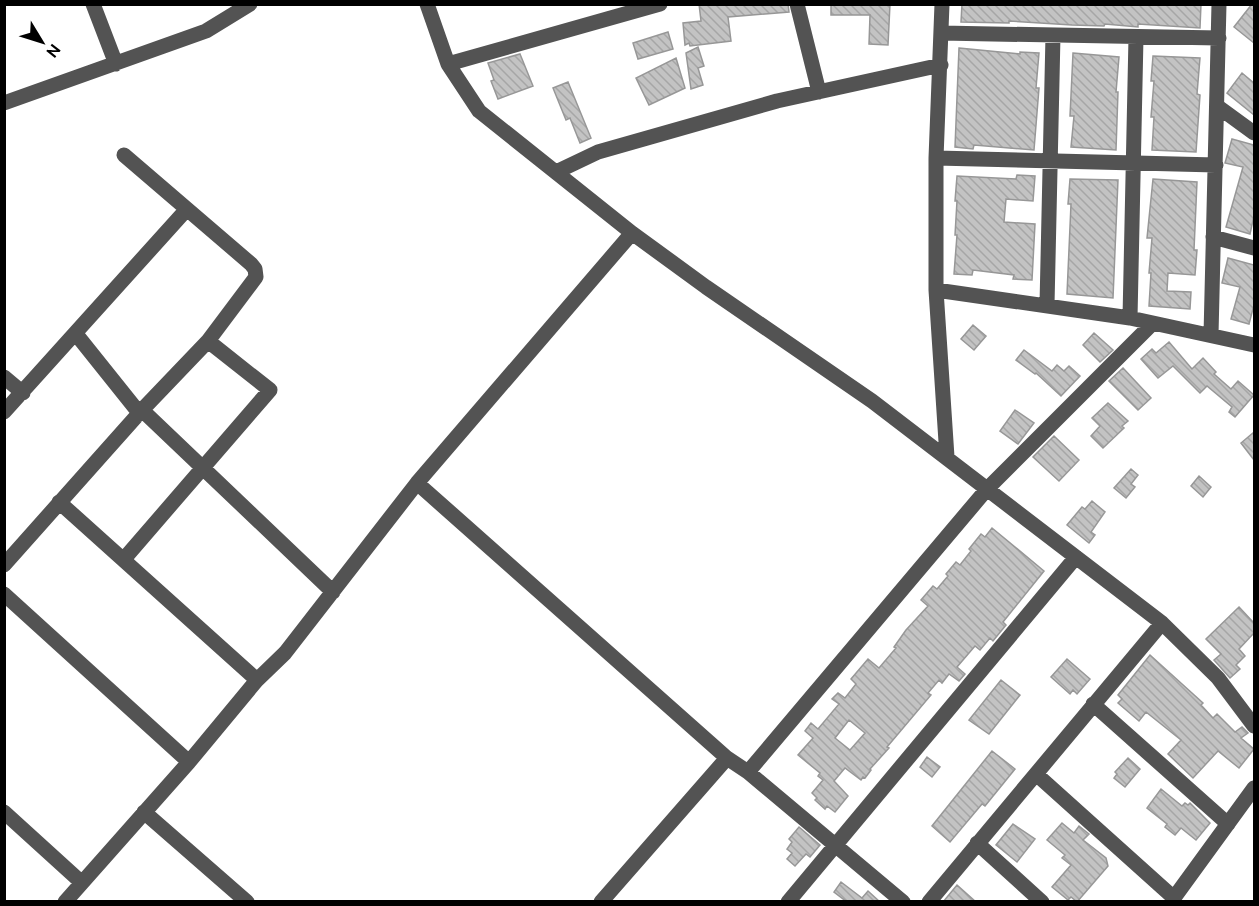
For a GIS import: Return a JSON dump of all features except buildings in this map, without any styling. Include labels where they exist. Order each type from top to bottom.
[{"type":"street","points":[[93,4],[116,64]]},
{"type":"street","points":[[4,103],[206,31],[250,4]]},
{"type":"street","points":[[427,4],[448,64],[479,111],[632,233],[706,287],[872,401],[1162,623],[1218,678],[1254,726]]},
{"type":"street","points":[[448,64],[660,4]]},
{"type":"street","points":[[797,4],[819,92]]},
{"type":"street","points":[[942,4],[936,158],[936,290],[947,458]]},
{"type":"street","points":[[1211,334],[1219,4]]},
{"type":"street","points":[[941,33],[1219,38]]},
{"type":"street","points":[[1047,305],[1053,35]]},
{"type":"street","points":[[1131,318],[1137,37]]},
{"type":"street","points":[[556,172],[598,152],[777,101],[940,65]]},
{"type":"street","points":[[1217,106],[1254,133]]},
{"type":"street","points":[[4,565],[59,501],[208,341],[256,277],[255,269],[124,155]]},
{"type":"street","points":[[936,158],[1216,165]]},
{"type":"street","points":[[4,412],[187,209]]},
{"type":"street","points":[[65,902],[189,762],[257,680],[285,653],[417,483],[632,233]]},
{"type":"street","points":[[1213,237],[1254,248]]},
{"type":"street","points":[[936,290],[1131,318],[1254,345]]},
{"type":"street","points":[[748,772],[987,489],[1152,324]]},
{"type":"street","points":[[76,334],[141,412],[204,467],[333,592]]},
{"type":"street","points":[[124,559],[270,390],[208,341]]},
{"type":"street","points":[[4,377],[23,393]]},
{"type":"street","points":[[417,483],[727,758],[748,772],[903,902]]},
{"type":"street","points":[[59,501],[257,680]]},
{"type":"street","points":[[788,902],[1076,557]]},
{"type":"street","points":[[4,594],[189,762]]},
{"type":"street","points":[[929,902],[1162,623]]},
{"type":"street","points":[[1093,704],[1228,824]]},
{"type":"street","points":[[601,902],[727,758]]},
{"type":"street","points":[[1036,774],[1173,900],[1254,788]]},
{"type":"street","points":[[4,812],[81,882]]},
{"type":"street","points":[[144,812],[248,902]]},
{"type":"street","points":[[977,843],[1042,902]]}]
